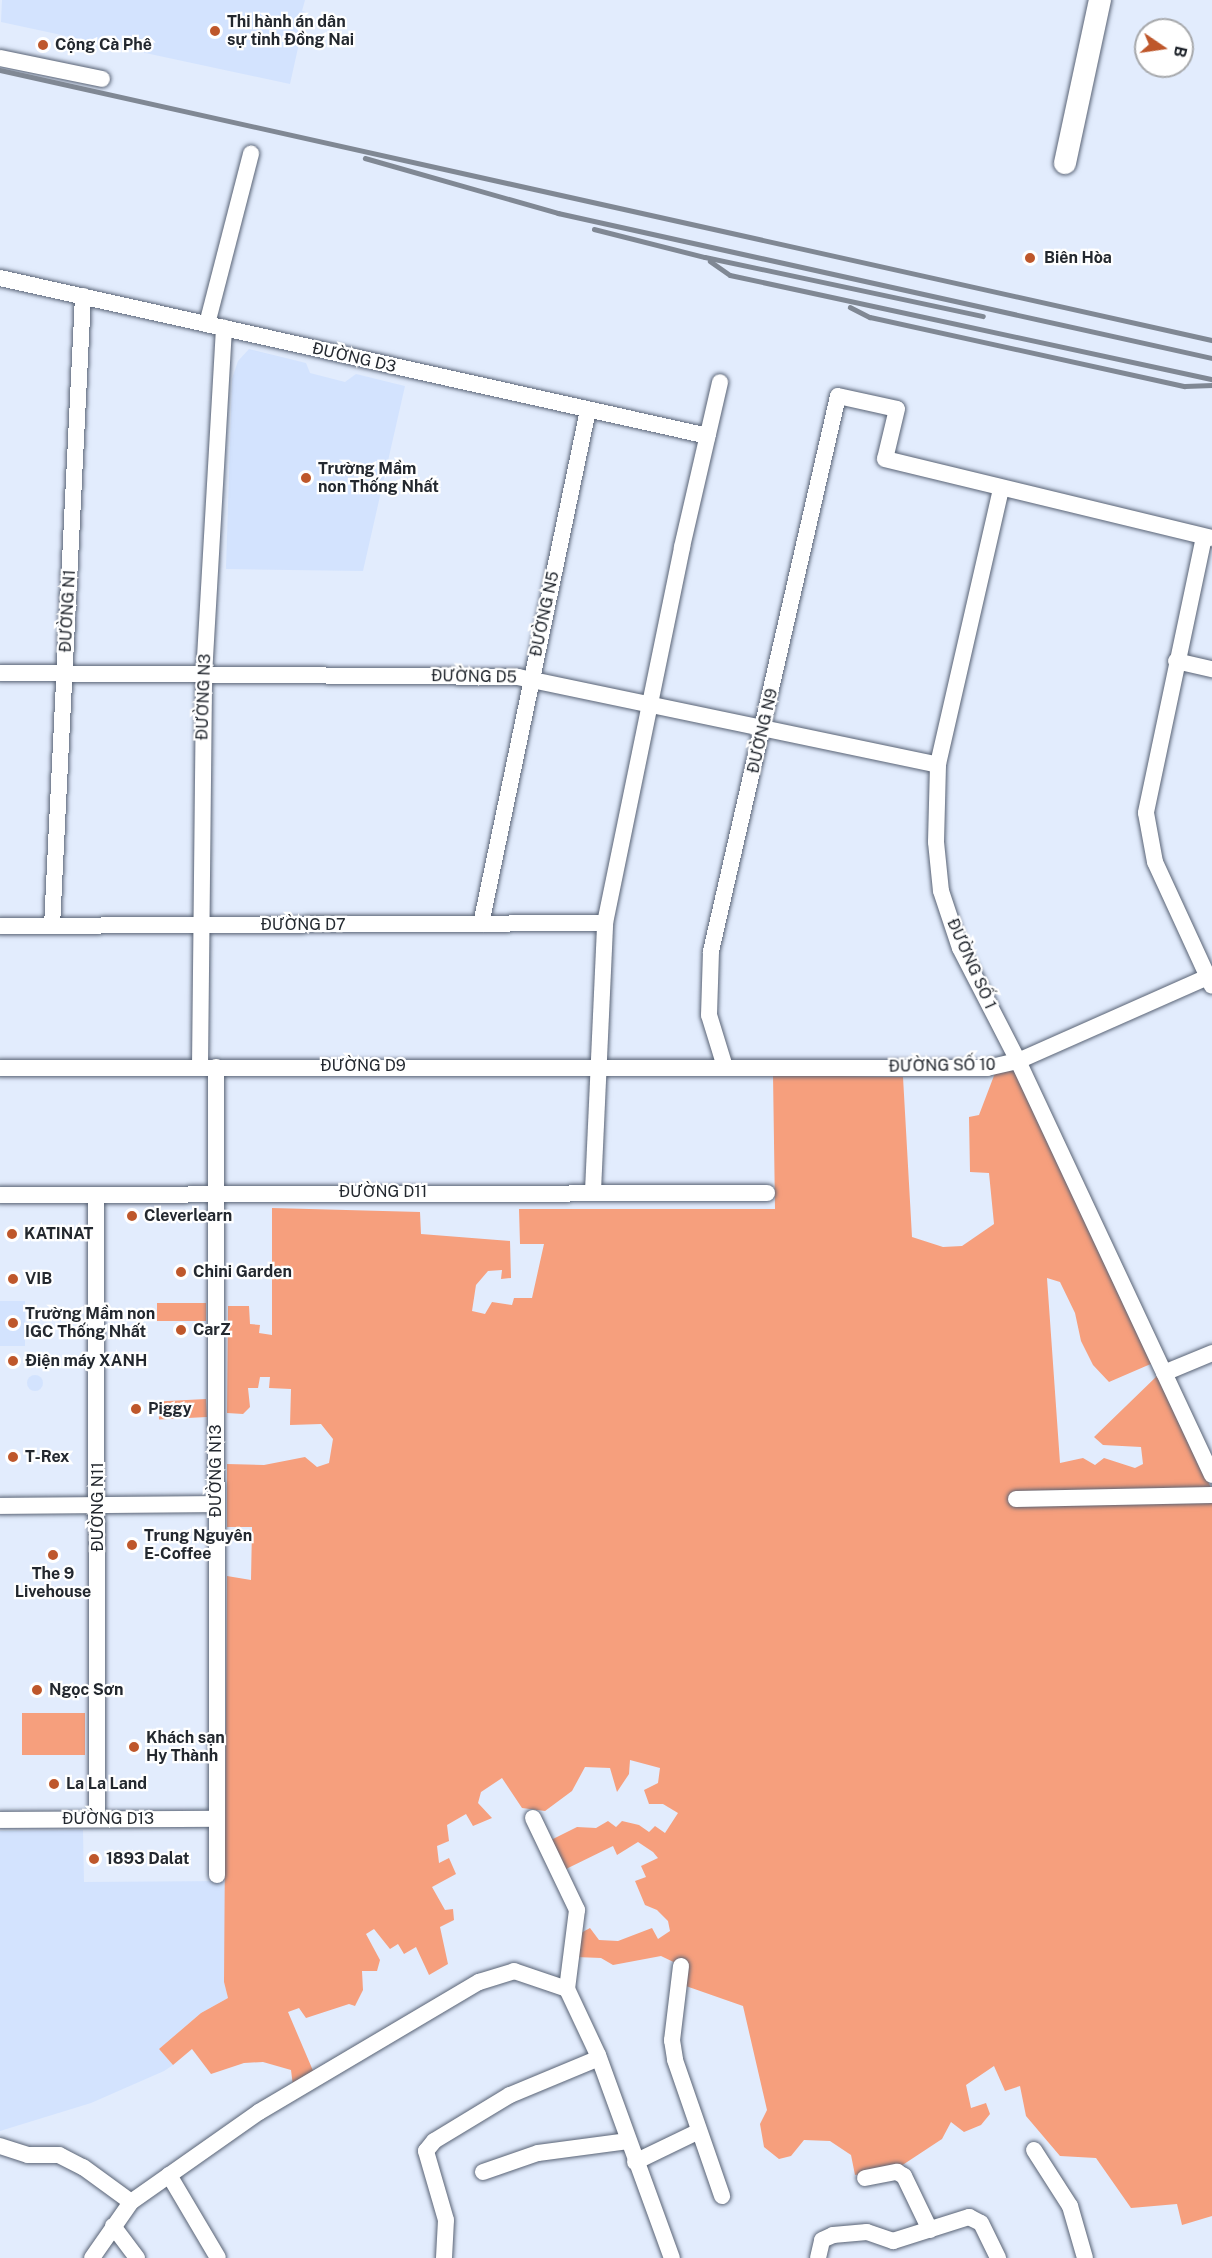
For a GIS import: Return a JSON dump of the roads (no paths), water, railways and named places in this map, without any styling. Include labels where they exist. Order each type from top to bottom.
[{"type":"main road","points":[[1065,163],[1100,0]]},
{"type":"street","points":[[0,58],[102,80]]},
{"type":"street","points":[[207,324],[251,154]]},
{"type":"street","name":"ĐƯỜNG D3","points":[[0,278],[708,436]]},
{"type":"street","name":"ĐƯỜNG N1","points":[[52,926],[83,296]]},
{"type":"street","name":"ĐƯỜNG N3","points":[[208,1067],[200,925],[204,675],[224,328]]},
{"type":"street","points":[[593,1191],[605,923],[650,702],[720,382]]},
{"type":"street","name":"ĐƯỜNG N9","points":[[725,1067],[709,1015],[711,951],[765,727],[838,396],[897,409],[885,459],[1000,489]]},
{"type":"street","name":"ĐƯỜNG N5","points":[[481,924],[588,410]]},
{"type":"street","points":[[1000,489],[1208,538],[1176,661],[1148,792],[1147,829],[1155,862],[1211,979]]},
{"type":"street","name":"ĐƯỜNG SỐ 1","points":[[1000,489],[938,765],[936,842],[941,891],[960,948],[1018,1061],[1212,1475]]},
{"type":"street","points":[[1176,661],[1212,669]]},
{"type":"street","name":"ĐƯỜNG D5","points":[[0,673],[531,680],[650,702],[938,765]]},
{"type":"street","name":"ĐƯỜNG D7","points":[[0,926],[605,923]]},
{"type":"street","name":"ĐƯỜNG SỐ 10","points":[[725,1067],[965,1068],[1018,1061],[1211,979]]},
{"type":"street","name":"ĐƯỜNG N13","points":[[208,1067],[216,1193],[217,1875]]},
{"type":"street","name":"ĐƯỜNG D9","points":[[0,1068],[725,1067]]},
{"type":"street","name":"ĐƯỜNG D11","points":[[0,1195],[593,1191],[767,1193]]},
{"type":"street","name":"ĐƯỜNG N11","points":[[96,1195],[97,1820]]},
{"type":"street","points":[[1164,1374],[1212,1353]]},
{"type":"street","points":[[1017,1499],[1212,1495]]},
{"type":"street","points":[[0,1506],[216,1504]]},
{"type":"street","points":[[533,1818],[577,1910],[567,1989],[599,2058],[635,2162],[672,2258]]},
{"type":"street","name":"ĐƯỜNG D13","points":[[0,1820],[217,1819]]},
{"type":"street","points":[[681,1965],[672,2040],[699,2131],[722,2196]]},
{"type":"street","points":[[92,2258],[131,2202],[259,2112],[479,1982],[514,1971],[567,1989]]},
{"type":"street","points":[[444,2258],[446,2220],[426,2151],[434,2141],[510,2095],[599,2058]]},
{"type":"street","points":[[635,2162],[699,2131]]},
{"type":"street","points":[[483,2172],[538,2153],[628,2141]]},
{"type":"street","points":[[0,2146],[28,2155],[59,2156],[83,2167],[131,2202]]},
{"type":"street","points":[[1034,2150],[1070,2205],[1085,2258]]},
{"type":"street","points":[[865,2178],[897,2172],[904,2176],[930,2230]]},
{"type":"street","points":[[169,2175],[218,2258]]},
{"type":"street","points":[[818,2258],[822,2240],[833,2235],[867,2232],[893,2241],[976,2217],[998,2258]]},
{"type":"street","points":[[113,2226],[137,2258]]},
{"type":"railway","points":[[0,70],[1212,340]]},
{"type":"railway","points":[[365,158],[558,213],[1212,358]]},
{"type":"railway","points":[[594,229],[705,257],[983,316]]},
{"type":"railway","points":[[710,261],[730,275],[1212,379]]},
{"type":"railway","points":[[850,307],[870,317],[1185,386],[1212,385]]},
{"type":"place","name":"Thi hành án dân sự tỉnh Đồng Nai","points":[[215,31]]},
{"type":"place","name":"Cộng Cà Phê","points":[[43,45]]},
{"type":"place","name":"Biên Hòa","points":[[1030,258]]},
{"type":"place","name":"Trường Mầm non Thống Nhất","points":[[306,478]]},
{"type":"place","name":"Cleverlearn","points":[[132,1216]]},
{"type":"place","name":"KATINAT","points":[[12,1234]]},
{"type":"place","name":"Chini Garden","points":[[181,1272]]},
{"type":"place","name":"VIB","points":[[13,1279]]},
{"type":"place","name":"Trường Mầm non IGC Thống Nhất","points":[[13,1323]]},
{"type":"place","name":"CarZ","points":[[181,1330]]},
{"type":"place","name":"Điện máy XANH","points":[[13,1361]]},
{"type":"place","name":"Piggy","points":[[136,1409]]},
{"type":"place","name":"T-Rex","points":[[13,1457]]},
{"type":"place","name":"Trung Nguyên E-Coffee","points":[[132,1545]]},
{"type":"place","name":"The 9 Livehouse","points":[[53,1555]]},
{"type":"place","name":"Ngọc Sơn","points":[[37,1690]]},
{"type":"place","name":"Khách sạn Hy Thành","points":[[134,1747]]},
{"type":"place","name":"La La Land","points":[[54,1784]]},
{"type":"place","name":"1893 Dalat","points":[[94,1859]]}]
